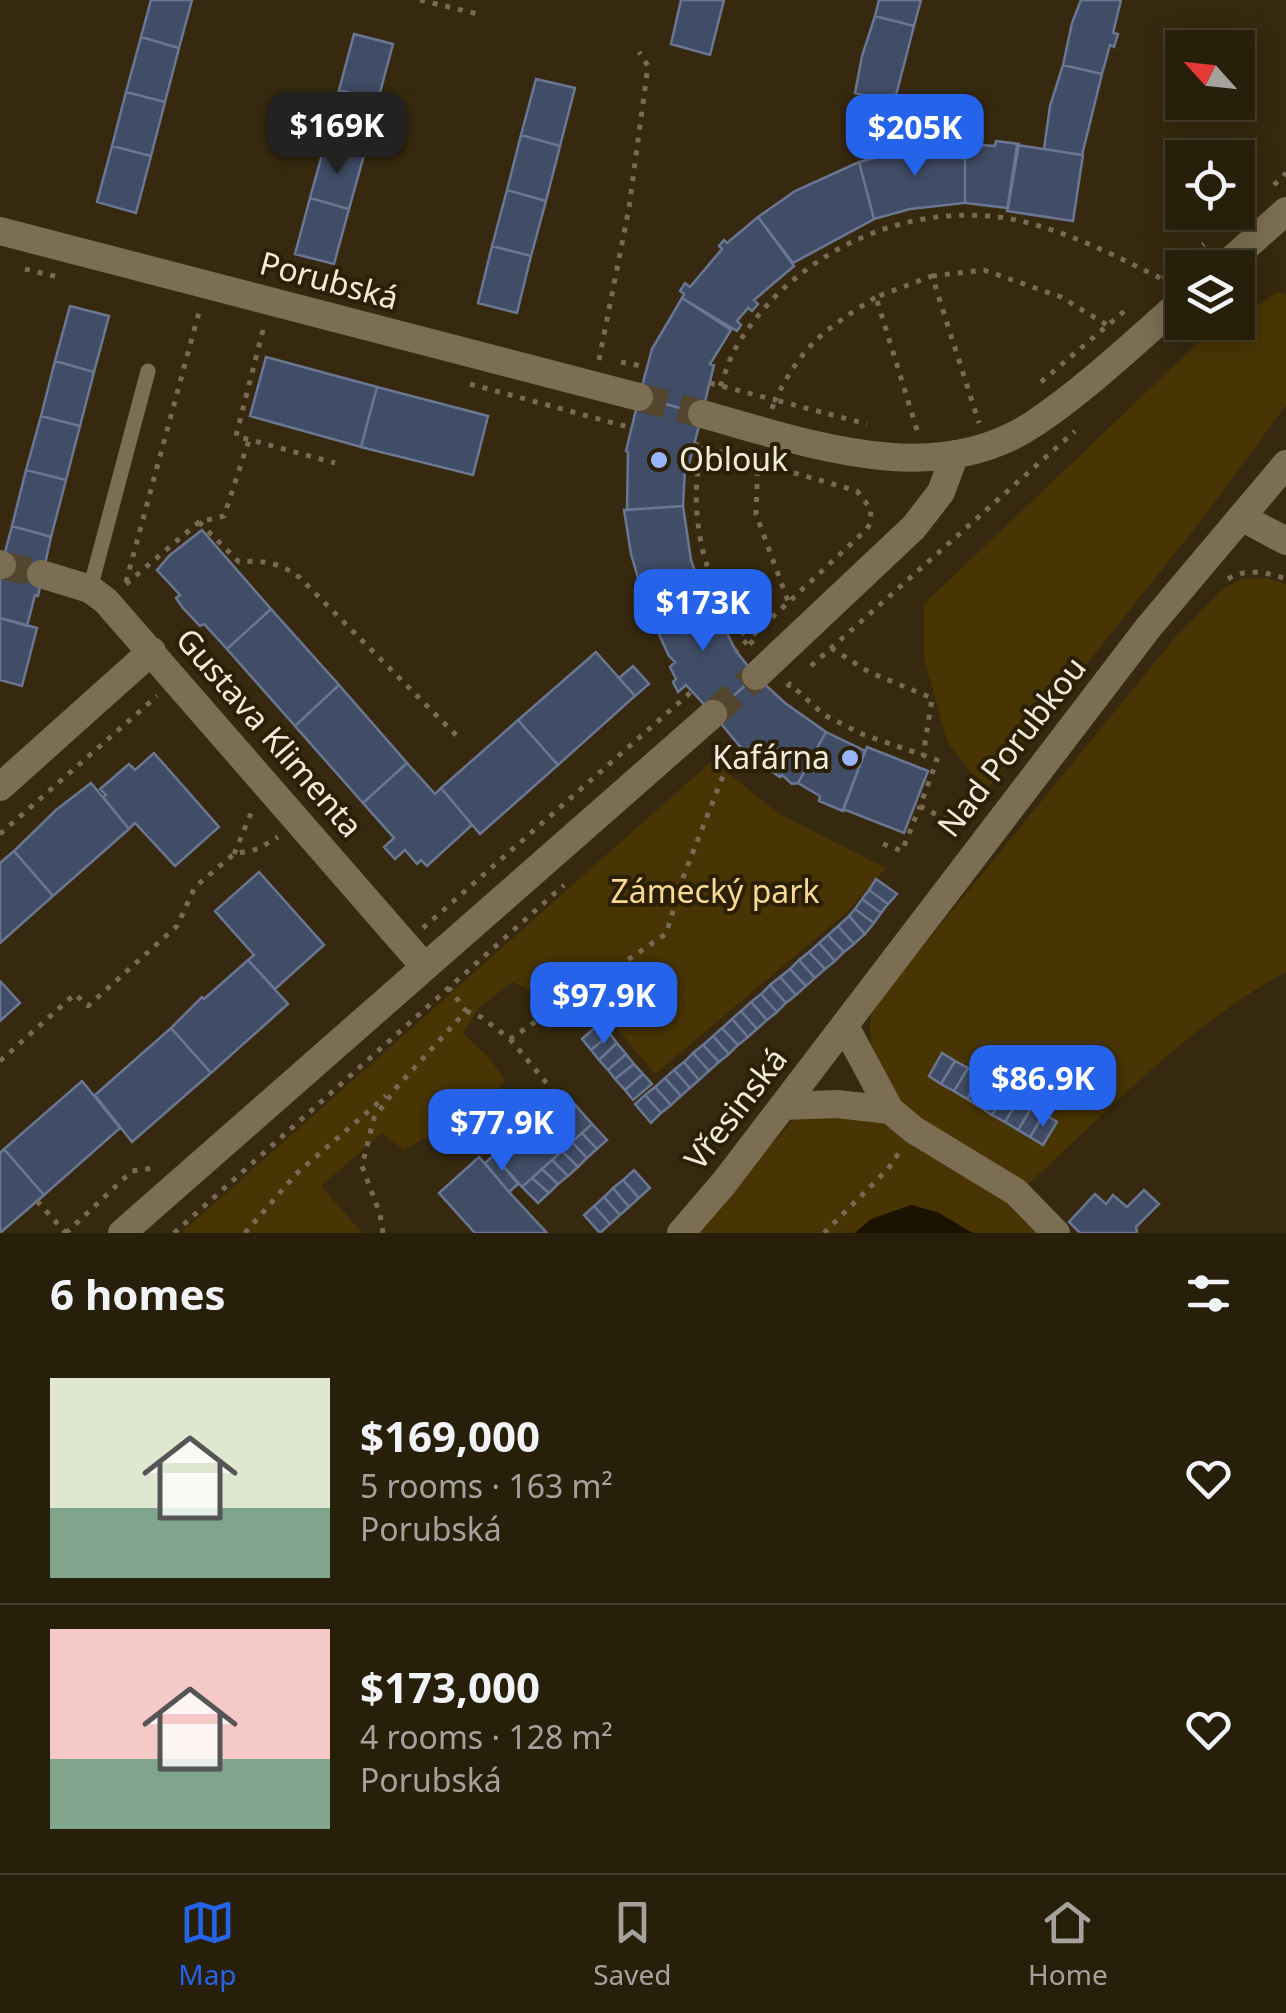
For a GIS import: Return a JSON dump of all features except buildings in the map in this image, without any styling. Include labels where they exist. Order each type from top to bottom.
[{"type":"street","points":[[1237,250],[1277,200]]},
{"type":"street","name":"Porubská","points":[[0,230],[640,398]]},
{"type":"street","points":[[702,414],[877,457],[928,458],[959,442],[992,444],[1034,424],[1165,315]]},
{"type":"street","points":[[768,678],[929,511],[941,492],[959,442]]},
{"type":"street","name":"Nad Porubkou","points":[[845,1026],[1148,628],[1286,464]]},
{"type":"street","points":[[1243,518],[1286,541]]},
{"type":"street","name":"Gustava Klimenta","points":[[41,574],[107,592],[152,650],[424,966]]},
{"type":"street","points":[[0,786],[152,650]]},
{"type":"street","points":[[122,1233],[713,714]]},
{"type":"street","points":[[845,1026],[890,1110],[914,1130],[1016,1192],[1056,1233]]},
{"type":"street","name":"Vřesinská","points":[[680,1233],[724,1183],[845,1026]]},
{"type":"street","points":[[784,1106],[837,1104],[890,1110]]},
{"type":"lane","points":[[107,592],[148,371]]},
{"type":"path","points":[[420,0],[482,16]]},
{"type":"path","points":[[599,360],[629,208],[646,84],[648,66],[640,52]]},
{"type":"path","points":[[1277,200],[1286,173]]},
{"type":"path","points":[[720,386],[737,344],[771,303],[803,273],[842,246],[883,227],[968,215],[1009,219],[1100,247],[1162,279]]},
{"type":"path","points":[[1149,291],[1208,241]]},
{"type":"path","points":[[788,601],[756,514],[757,462],[775,400],[790,369],[820,334],[876,297],[932,276],[984,270],[1061,297],[1108,326]]},
{"type":"path","points":[[932,276],[980,424]]},
{"type":"path","points":[[876,297],[919,438],[901,433]]},
{"type":"path","points":[[1034,387],[1135,302]]},
{"type":"path","points":[[107,592],[199,312]]},
{"type":"path","points":[[263,330],[236,436],[336,464]]},
{"type":"path","points":[[710,384],[883,428]]},
{"type":"path","points":[[959,442],[993,416]]},
{"type":"path","points":[[790,684],[1080,427]]},
{"type":"path","points":[[107,592],[200,522],[224,516],[249,440]]},
{"type":"path","points":[[736,651],[748,640],[788,601],[866,530],[871,509],[857,491],[698,445],[696,471],[703,552],[715,591],[748,640],[768,678],[790,684],[824,715],[862,734],[937,760],[902,851],[883,844]]},
{"type":"path","points":[[200,522],[239,562],[260,560],[282,565],[300,578],[458,738]]},
{"type":"path","points":[[1223,583],[1233,574],[1264,571],[1286,578]]},
{"type":"path","points":[[830,648],[870,672],[932,698],[923,756]]},
{"type":"path","points":[[768,678],[790,684]]},
{"type":"path","points":[[405,944],[691,692]]},
{"type":"path","points":[[0,834],[159,694]]},
{"type":"path","points":[[510,1039],[666,934],[684,875],[730,758]]},
{"type":"path","points":[[234,854],[254,804]]},
{"type":"path","points":[[920,806],[960,827]]},
{"type":"path","points":[[0,1060],[75,994],[88,1006],[176,926],[194,887],[234,854],[258,849],[279,836],[290,812]]},
{"type":"path","points":[[174,1233],[568,881]]},
{"type":"path","points":[[449,988],[466,1011],[510,1039],[549,1086]]},
{"type":"path","points":[[383,1233],[362,1166],[374,1118],[466,1011]]},
{"type":"path","points":[[246,1233],[296,1174],[396,1088]]},
{"type":"path","points":[[824,1233],[888,1169],[914,1130]]},
{"type":"path","points":[[37,1201],[66,1233],[132,1171],[156,1167]]},
{"type":"green space","points":[[1278,292],[1286,295],[1286,405],[1206,514],[985,792],[947,741],[924,658],[924,604],[1198,343],[1255,340],[1255,307]]},
{"type":"green space","points":[[1267,578],[1286,584],[1286,972],[1250,993],[1182,1044],[1024,1188],[891,1098],[872,1052],[871,1016],[880,999],[1173,640],[1222,590],[1241,579]]},
{"type":"green space","name":"Zámecký park","points":[[712,761],[781,815],[886,868],[846,913],[655,1074],[604,1013],[512,982],[478,1009],[463,1033],[491,1060],[505,1081],[473,1114],[403,1150],[382,1133],[321,1186],[362,1233],[181,1233]]},
{"type":"green space","points":[[824,1112],[865,1114],[894,1129],[1006,1196],[1045,1233],[973,1233],[871,1219],[855,1233],[689,1233],[794,1120]]},
{"type":"shaded area","points":[[911,1205],[937,1212],[973,1233],[855,1233],[871,1219]]},
{"type":"tunnel","points":[[639,397],[702,414]]},
{"type":"tunnel","points":[[2,565],[41,574]]},
{"type":"tunnel","points":[[713,714],[756,676]]},
{"type":"place","name":"Oblouk","points":[[659,460]]},
{"type":"place","name":"Kafárna","points":[[850,758]]}]
